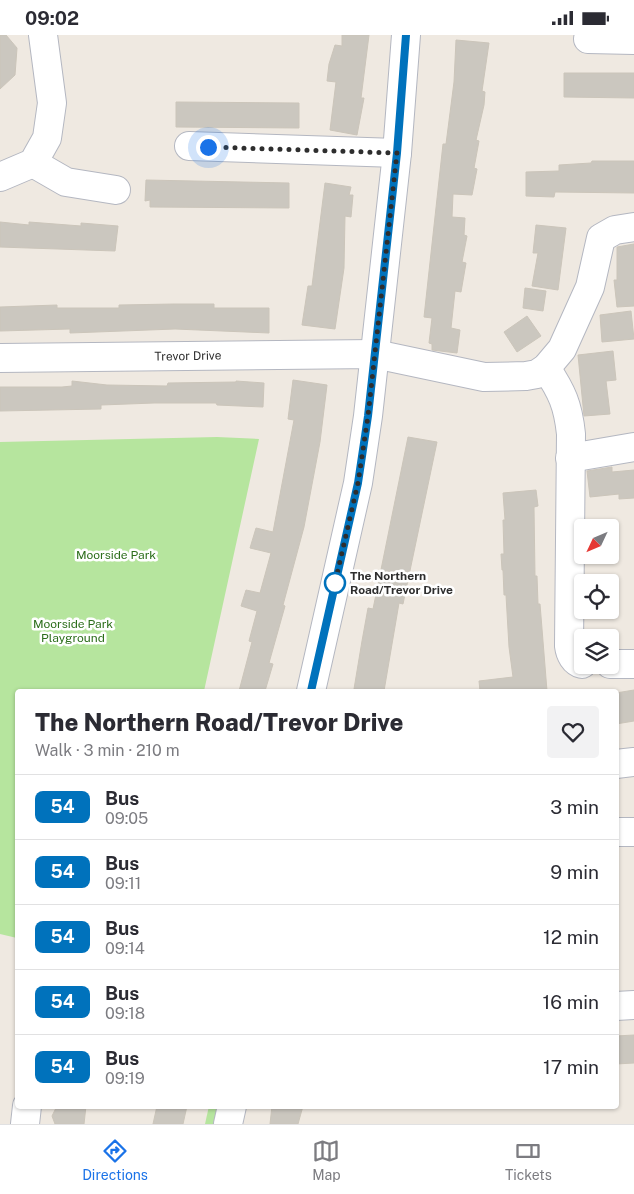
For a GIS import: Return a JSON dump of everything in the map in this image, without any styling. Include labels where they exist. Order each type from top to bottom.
[{"type":"street","points":[[0,177],[33,163],[47,138],[52,103],[43,35]]},
{"type":"street","points":[[311,689],[358,483],[375,354],[397,153],[406,35]]},
{"type":"street","points":[[588,39],[634,40]]},
{"type":"street","points":[[189,146],[397,153]]},
{"type":"street","points":[[33,163],[66,182],[116,190]]},
{"type":"street","points":[[574,659],[569,646],[570,458],[568,409],[562,393],[546,368],[562,349],[590,287],[601,238],[615,230],[634,227]]},
{"type":"street","name":"Trevor Drive","points":[[0,358],[375,354],[484,377],[526,376],[537,374],[546,368]]},
{"type":"street","points":[[570,458],[634,447]]},
{"type":"street","points":[[619,664],[634,664]]},
{"type":"street","points":[[619,764],[634,762]]},
{"type":"street","points":[[619,832],[634,832]]},
{"type":"street","points":[[619,1006],[634,1005]]},
{"type":"street","points":[[25,1124],[27,1109]]},
{"type":"street","points":[[228,1124],[231,1109]]},
{"type":"green space","name":"Moorside Park","points":[[217,437],[259,439],[204,689],[15,689],[15,938],[0,934],[0,442]]},
{"type":"green space","points":[[208,1109],[217,1109],[214,1124],[205,1124]]},
{"type":"building","points":[[0,35],[6,35],[17,48],[15,75],[0,89]]},
{"type":"building","points":[[342,35],[369,35],[361,98],[364,98],[357,135],[330,130],[336,82],[327,81],[329,64],[335,45],[342,46]]},
{"type":"building","points":[[456,40],[489,43],[482,91],[485,92],[484,105],[476,140],[479,141],[474,168],[477,169],[472,195],[453,194],[452,217],[465,218],[464,235],[467,236],[462,262],[466,263],[461,292],[455,291],[451,328],[460,330],[457,353],[432,350],[432,344],[429,343],[432,318],[424,317],[443,144],[446,144],[454,82]]},
{"type":"building","points":[[564,73],[634,73],[634,98],[564,97]]},
{"type":"building","points":[[176,102],[299,103],[299,128],[176,127]]},
{"type":"building","points":[[592,161],[634,161],[634,193],[555,192],[554,197],[526,196],[526,172],[559,171],[559,165],[591,163]]},
{"type":"building","points":[[146,180],[289,183],[289,208],[150,207],[150,200],[145,201]]},
{"type":"building","points":[[325,183],[351,187],[349,195],[353,195],[351,217],[345,216],[344,268],[335,329],[302,325],[308,286],[312,286]]},
{"type":"building","points":[[0,222],[29,225],[29,222],[81,226],[81,223],[118,226],[115,251],[0,247]]},
{"type":"building","points":[[536,225],[566,228],[558,290],[532,286],[538,253],[533,253]]},
{"type":"building","points":[[634,244],[634,306],[617,307],[614,280],[617,280],[617,247]]},
{"type":"building","points":[[525,288],[546,291],[543,311],[523,308]]},
{"type":"building","points":[[214,304],[214,308],[269,308],[269,333],[175,329],[70,333],[70,329],[0,331],[0,307],[57,305],[57,308],[119,308],[119,305]]},
{"type":"building","points":[[631,311],[634,339],[602,342],[600,315]]},
{"type":"building","points":[[527,316],[541,336],[517,352],[504,332]]},
{"type":"building","points":[[613,351],[616,380],[606,381],[610,414],[584,416],[578,355]]},
{"type":"building","points":[[293,380],[327,385],[320,442],[304,527],[269,663],[273,664],[266,689],[240,689],[252,642],[249,641],[257,611],[241,606],[246,590],[260,593],[271,553],[250,548],[256,528],[273,532],[294,420],[288,419]]},
{"type":"building","points":[[72,381],[107,385],[167,386],[168,383],[236,381],[264,383],[263,407],[217,405],[216,403],[154,403],[101,405],[101,409],[0,411],[0,387],[62,387],[72,386]]},
{"type":"building","points":[[408,437],[437,442],[403,604],[399,603],[384,689],[354,689],[368,608],[373,609]]},
{"type":"building","points":[[612,467],[612,472],[634,470],[634,498],[619,499],[619,494],[590,497],[587,471]]},
{"type":"building","points":[[536,490],[538,506],[534,507],[535,576],[537,576],[538,604],[540,604],[547,689],[480,689],[479,681],[513,677],[501,554],[504,554],[503,520],[505,520],[503,493]]},
{"type":"building","points":[[634,690],[634,721],[619,724],[619,692]]},
{"type":"building","points":[[634,1035],[634,1063],[619,1064],[619,1036]]},
{"type":"building","points":[[56,1109],[86,1109],[84,1124],[55,1124],[52,1116]]},
{"type":"building","points":[[156,1109],[186,1109],[183,1124],[153,1124]]},
{"type":"building","points":[[272,1109],[302,1109],[298,1124],[270,1124]]},
{"type":"bus line","name":"54","points":[[311,689],[323,630],[358,483],[368,416],[397,153],[406,35]]},
{"type":"place","name":"The Northern Road/Trevor Drive","points":[[335,583]]},
{"type":"route","points":[[208,147],[397,153],[368,416],[358,483],[335,583]]},
{"type":"park label","name":"Moorside Park Playground","points":[[73,631]]}]
